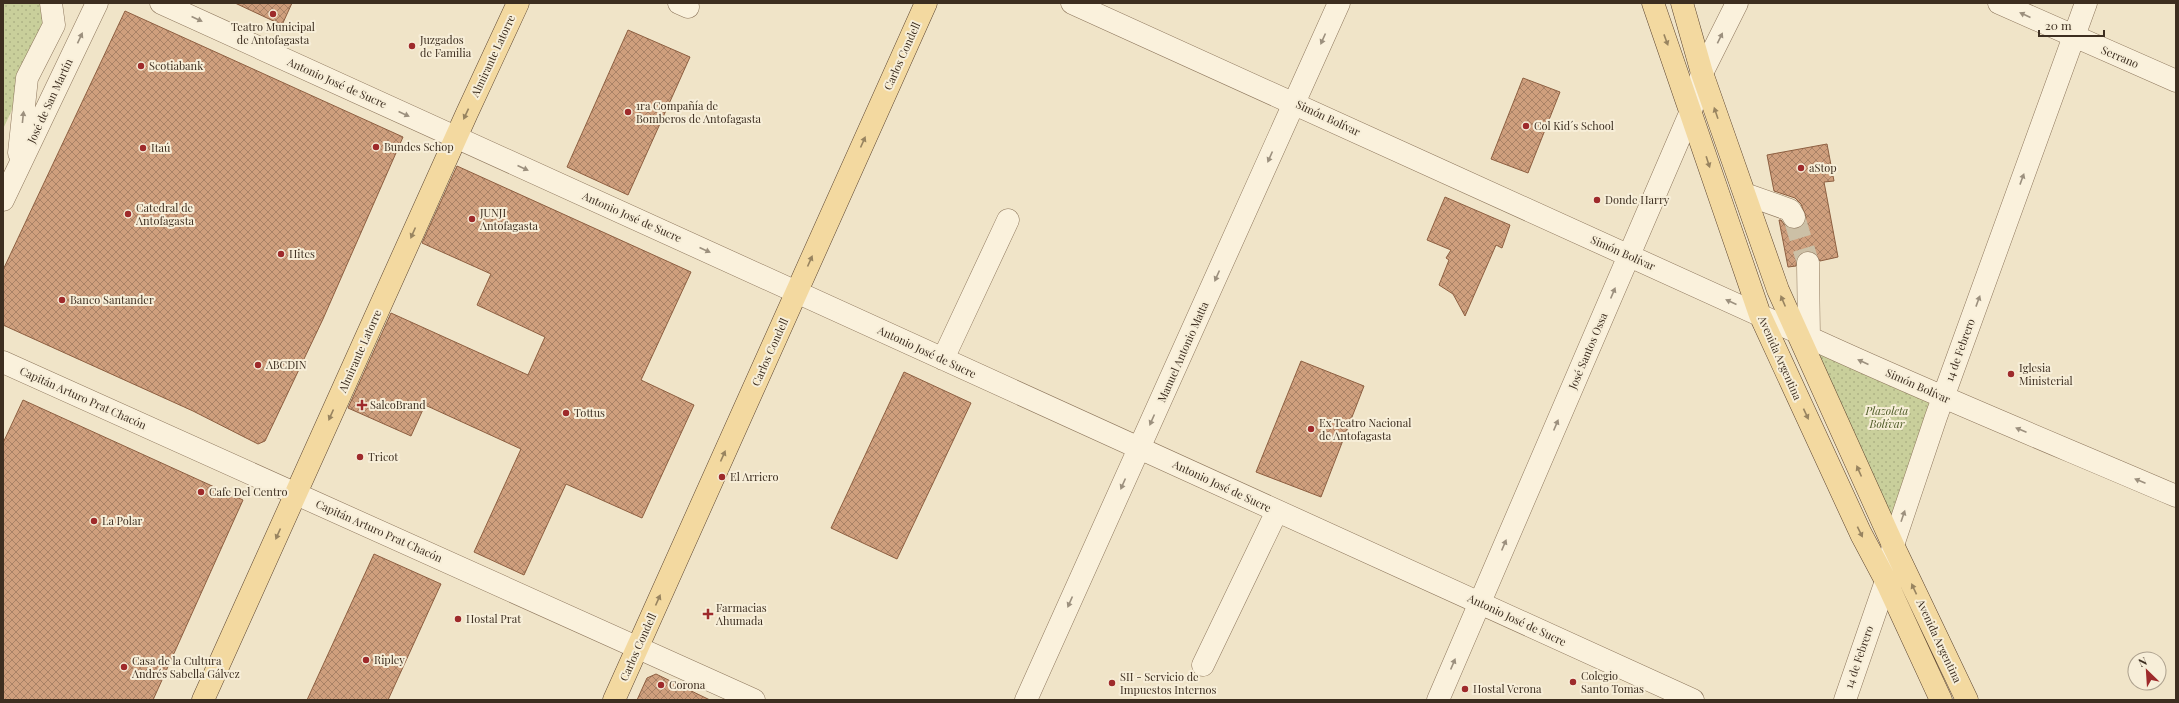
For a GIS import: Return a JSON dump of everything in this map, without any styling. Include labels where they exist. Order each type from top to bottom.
[{"type":"main road","name":"Almirante Latorre","points":[[203,700],[456,137],[518,3]]},
{"type":"main road","name":"Carlos Condell","points":[[614,700],[926,3]]},
{"type":"main road","name":"Avenida Argentina","points":[[1653,3],[1760,315],[1861,534],[1886,581],[1942,700]]},
{"type":"main road","name":"Avenida Argentina","points":[[1682,3],[1702,73],[1778,290],[1803,335],[1893,545],[1966,700]]},
{"type":"street","points":[[17,170],[27,78],[54,25],[51,3]]},
{"type":"street","name":"José de San Martín","points":[[3,200],[97,3]]},
{"type":"street","name":"Antonio José de Sucre","points":[[161,3],[1693,700]]},
{"type":"street","name":"Simón Bolívar","points":[[1072,3],[1295,102],[1629,256],[1943,398],[2176,496]]},
{"type":"street","name":"Manuel Antonio Matta","points":[[1026,700],[1340,3]]},
{"type":"street","name":"José Santos Ossa","points":[[1438,700],[1691,111],[1702,73],[1737,3]]},
{"type":"street","name":"Serrano","points":[[1999,3],[2176,81]]},
{"type":"street","name":"14 de Febrero","points":[[1844,700],[1886,581],[1893,545],[1943,398],[2086,3]]},
{"type":"street","points":[[1745,194],[1790,210],[1794,217]]},
{"type":"street","points":[[943,359],[1008,220]]},
{"type":"street","points":[[1803,335],[1808,263]]},
{"type":"street","name":"Capitán Arturo Prat Chacón","points":[[3,362],[754,700]]},
{"type":"street","points":[[1203,665],[1277,511]]},
{"type":"green space","points":[[3,3],[51,3],[27,78],[3,129]]},
{"type":"green space","name":"Plazoleta Bolívar","points":[[1815,341],[1943,398],[1893,545],[1807,355]]},
{"type":"building","name":"Teatro Municipal de Antofagasta","points":[[235,3],[292,3],[282,25]]},
{"type":"building","points":[[125,11],[403,137],[323,319],[265,441],[258,444],[193,411],[3,325],[3,270]]},
{"type":"building","name":"1ra Compañía de Bomberos de Antofagasta","points":[[628,30],[690,57],[628,195],[567,167]]},
{"type":"building","name":"Col Kid´s School","points":[[1523,78],[1560,92],[1528,173],[1491,159]]},
{"type":"building","points":[[1827,144],[1834,181],[1824,182],[1838,257],[1820,261],[1814,252],[1807,251],[1797,257],[1796,266],[1788,267],[1779,220],[1781,220],[1787,228],[1794,229],[1805,224],[1806,217],[1801,204],[1795,198],[1774,191],[1767,155]]},
{"type":"building","points":[[457,166],[691,272],[641,380],[694,405],[642,518],[566,484],[524,575],[474,552],[521,449],[425,405],[411,436],[348,408],[391,313],[528,375],[545,337],[477,305],[491,274],[422,243]]},
{"type":"building","points":[[1445,197],[1510,225],[1502,248],[1496,245],[1465,316],[1453,294],[1439,285],[1449,260],[1446,258],[1451,250],[1427,240]]},
{"type":"building","name":"Ex Teatro Nacional de Antofagasta","points":[[1301,361],[1364,386],[1321,497],[1256,472]]},
{"type":"building","points":[[904,372],[971,403],[897,559],[831,528]]},
{"type":"building","points":[[23,400],[243,500],[153,700],[3,700],[3,443]]},
{"type":"building","name":"Ripley","points":[[374,554],[441,584],[388,700],[307,700]]},
{"type":"building","name":"Corona","points":[[656,674],[710,700],[637,700],[647,678]]},
{"type":"tunnel","points":[[1794,217],[1808,263]]},
{"type":"place","name":"Teatro Municipal de Antofagasta","points":[[273,14]]},
{"type":"place","name":"Juzgados de Familia","points":[[412,46]]},
{"type":"place","name":"Scotiabank","points":[[141,66]]},
{"type":"place","name":"1ra Compañía de Bomberos de Antofagasta","points":[[628,112]]},
{"type":"place","name":"Col Kid´s School","points":[[1526,126]]},
{"type":"place","name":"Bundes Schop","points":[[376,147]]},
{"type":"place","name":"Itaú","points":[[143,148]]},
{"type":"place","name":"aStop","points":[[1801,168]]},
{"type":"place","name":"Donde Harry","points":[[1597,200]]},
{"type":"place","name":"Catedral de Antofagasta","points":[[128,214]]},
{"type":"place","name":"JUNJI Antofagasta","points":[[472,219]]},
{"type":"place","name":"Hites","points":[[281,254]]},
{"type":"place","name":"Banco Santander","points":[[62,300]]},
{"type":"place","name":"ABCDIN","points":[[258,365]]},
{"type":"place","name":"Iglesia Ministerial","points":[[2011,374]]},
{"type":"place","name":"SalcoBrand","points":[[362,405]]},
{"type":"place","name":"Tottus","points":[[566,413]]},
{"type":"place","name":"Ex Teatro Nacional de Antofagasta","points":[[1311,429]]},
{"type":"place","name":"Tricot","points":[[360,457]]},
{"type":"place","name":"El Arriero","points":[[722,477]]},
{"type":"place","name":"Cafe Del Centro","points":[[201,492]]},
{"type":"place","name":"La Polar","points":[[94,521]]},
{"type":"place","name":"Farmacias Ahumada","points":[[708,614]]},
{"type":"place","name":"Hostal Prat","points":[[458,619]]},
{"type":"place","name":"Ripley","points":[[366,660]]},
{"type":"place","name":"Casa de la Cultura Andrés Sabella Gálvez","points":[[124,667]]},
{"type":"place","name":"Colegio Santo Tomas","points":[[1573,682]]},
{"type":"place","name":"SII - Servicio de Impuestos Internos","points":[[1112,683]]},
{"type":"place","name":"Corona","points":[[661,685]]},
{"type":"place","name":"Hostal Verona","points":[[1465,689]]}]
